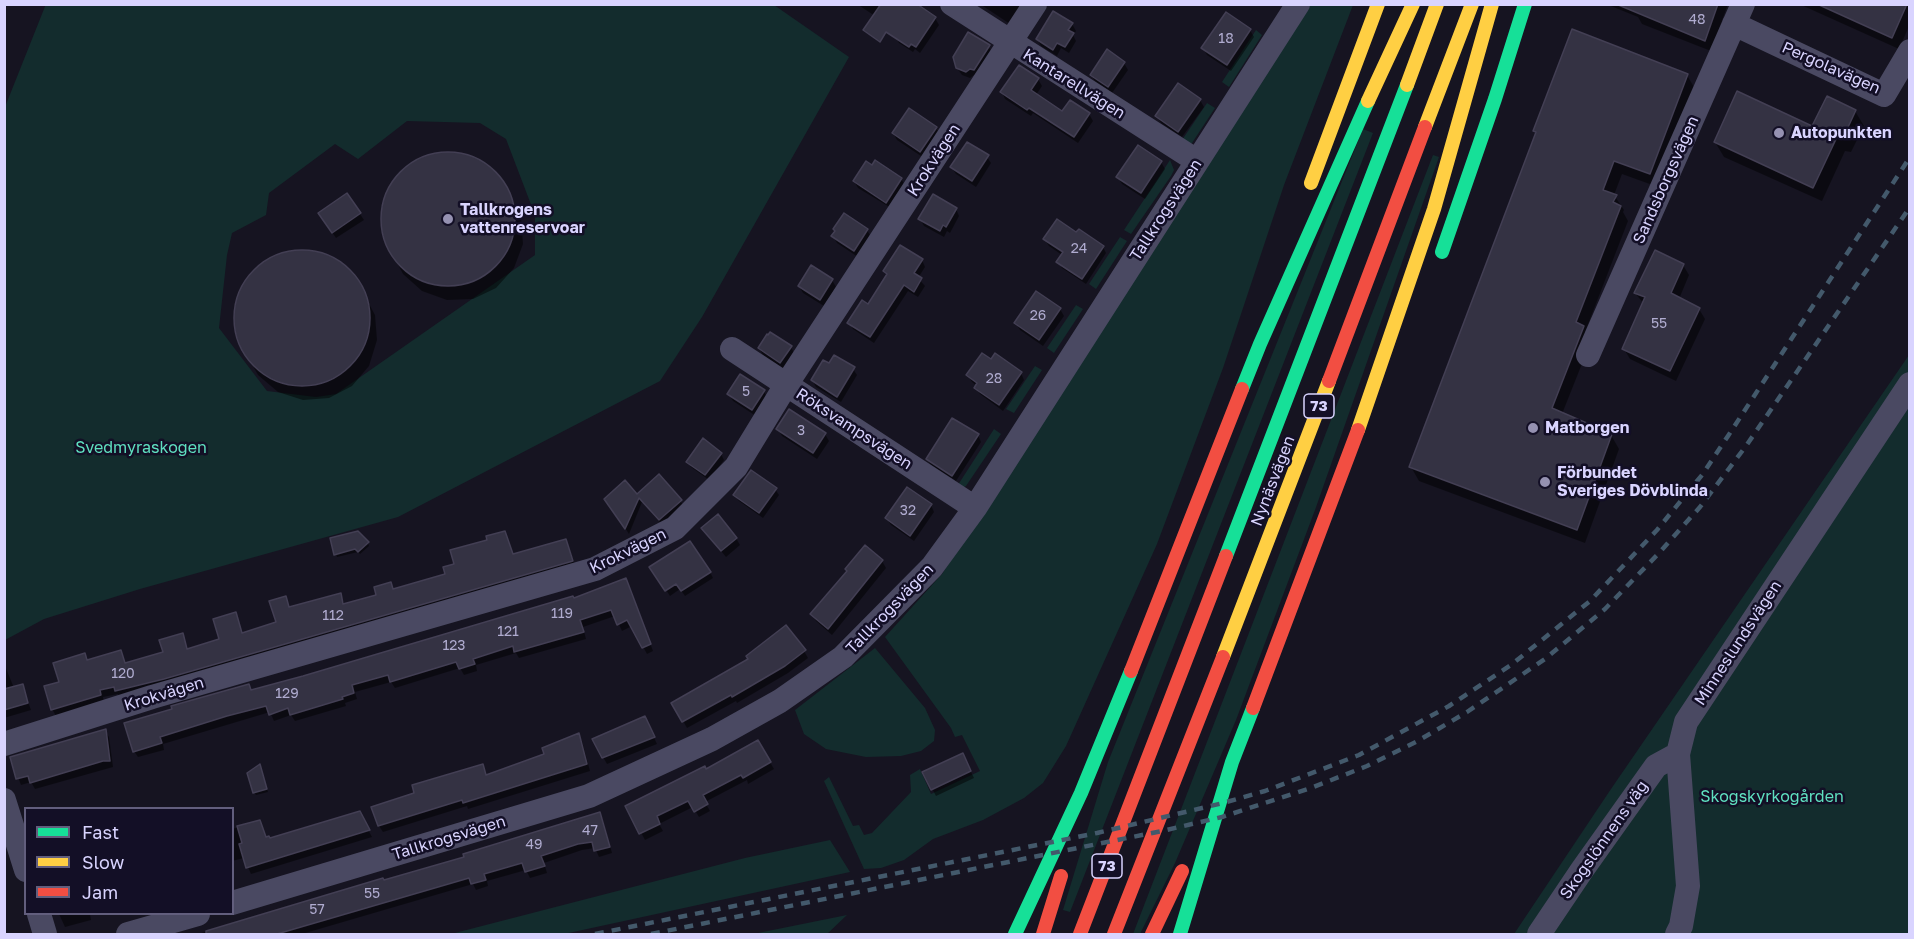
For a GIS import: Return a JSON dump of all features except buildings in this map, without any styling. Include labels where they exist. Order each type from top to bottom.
[{"type":"highway","points":[[1308,192],[1378,4]]},
{"type":"highway","points":[[1015,934],[1081,793],[1260,344],[1413,4]]},
{"type":"highway","name":"Nynäsvägen","points":[[1080,934],[1374,174],[1437,4]]},
{"type":"highway","name":"Nynäsvägen","points":[[1114,934],[1266,546],[1472,4]]},
{"type":"highway","points":[[1152,934],[1232,762],[1347,461],[1434,209],[1492,4]]},
{"type":"highway","points":[[1436,265],[1450,232],[1488,122],[1525,4]]},
{"type":"highway","points":[[1260,344],[1293,237]]},
{"type":"highway","points":[[1347,461],[1368,431],[1391,376]]},
{"type":"highway","points":[[1043,934],[1100,745]]},
{"type":"highway","points":[[1180,934],[1232,762]]},
{"type":"street","name":"Kantarellvägen","points":[[952,4],[1197,161]]},
{"type":"street","name":"Krokvägen","points":[[4,744],[152,697],[595,569],[675,528],[736,467],[786,385],[1035,4]]},
{"type":"street","name":"Tallkrogsvägen","points":[[234,902],[589,796],[712,739],[780,700],[843,657],[932,567],[975,508],[1298,4]]},
{"type":"street","name":"Pergolavägen","points":[[1738,14],[1884,95],[1910,51]]},
{"type":"street","name":"Sandsborgsvägen","points":[[1588,355],[1738,14]]},
{"type":"street","name":"Röksvampsvägen","points":[[732,349],[975,508]]},
{"type":"street","name":"Minneslundsvägen","points":[[1677,934],[1681,926],[1688,886],[1678,754],[1686,722],[1910,384]]},
{"type":"street","name":"Skogslönnens väg","points":[[1539,934],[1656,766],[1678,754]]},
{"type":"street","points":[[4,800],[24,864]]},
{"type":"street","points":[[39,915],[45,934]]},
{"type":"street","points":[[128,934],[194,915]]},
{"type":"green space","name":"Svedmyraskogen","points":[[46,4],[774,5],[849,57],[702,317],[660,381],[398,517],[140,589],[44,619],[5,640],[5,107]],"holes":[[[407,121],[480,123],[506,139],[535,215],[535,255],[336,394],[316,397],[267,391],[219,328],[227,255],[232,233],[266,215],[269,193],[335,144],[358,159]]]},
{"type":"green space","points":[[1306,5],[1353,5],[1284,185],[1223,368],[1157,544],[1066,746],[1043,783],[1024,798],[983,820],[933,839],[904,860],[881,868],[864,869],[824,781],[829,777],[853,826],[859,825],[864,835],[872,833],[911,792],[910,775],[920,769],[931,794],[980,771],[962,735],[955,737],[951,728],[885,637],[942,574]]},
{"type":"green space","points":[[1256,30],[1262,35],[1229,87],[1222,82]]},
{"type":"green space","points":[[1207,103],[1215,108],[1192,143],[1187,146],[1180,143]]},
{"type":"green space","points":[[1363,129],[1373,133],[1070,912],[1063,910],[1108,762]]},
{"type":"green space","points":[[1433,155],[1439,157],[1315,510],[1236,720],[1175,863],[1140,934],[1133,934]]},
{"type":"green space","points":[[1170,160],[1174,170],[1171,176],[1131,234],[1124,230]]},
{"type":"green space","points":[[1120,237],[1127,241],[1096,289],[1089,284]]},
{"type":"green space","points":[[1076,305],[1083,309],[1054,353],[1047,348]]},
{"type":"green space","name":"Skogskyrkogården","points":[[1909,355],[1909,934],[1514,934],[1611,789]]},
{"type":"green space","points":[[1035,366],[1042,370],[1014,413],[1006,409]]},
{"type":"green space","points":[[994,429],[1001,434],[966,486],[956,488]]},
{"type":"green space","points":[[875,648],[925,708],[935,730],[934,741],[921,751],[901,756],[866,757],[826,749],[804,734],[795,710]]},
{"type":"green space","points":[[830,840],[850,872],[564,934],[451,934],[745,858]]},
{"type":"green space","points":[[847,915],[827,934],[753,934]]},
{"type":"railway","points":[[595,934],[1097,833],[1223,803],[1265,791],[1359,755],[1449,706],[1511,665],[1590,601],[1657,530],[1702,475],[1910,157]]},
{"type":"railway","points":[[651,934],[1222,817],[1311,788],[1367,766],[1416,742],[1467,712],[1545,659],[1605,609],[1659,553],[1700,507],[1746,446],[1910,207]]},
{"type":"traffic: fast","points":[[1442,252],[1525,4]]},
{"type":"traffic: fast","points":[[1226,556],[1407,85]]},
{"type":"traffic: fast","points":[[1242,389],[1368,101]]},
{"type":"traffic: fast","points":[[1015,934],[1081,793],[1131,671]]},
{"type":"traffic: fast","points":[[1180,934],[1232,762],[1253,708]]},
{"type":"traffic: slow","points":[[1311,183],[1378,4]]},
{"type":"traffic: slow","points":[[1368,101],[1413,4]]},
{"type":"traffic: slow","points":[[1407,85],[1437,4]]},
{"type":"traffic: slow","points":[[1425,127],[1472,4]]},
{"type":"traffic: slow","points":[[1358,430],[1434,209],[1492,4]]},
{"type":"traffic: slow","points":[[1223,657],[1329,381]]},
{"type":"traffic: jam","points":[[1329,381],[1425,127]]},
{"type":"traffic: jam","points":[[1131,671],[1242,389]]},
{"type":"traffic: jam","points":[[1253,708],[1358,430]]},
{"type":"traffic: jam","points":[[1080,934],[1226,556]]},
{"type":"traffic: jam","points":[[1114,934],[1223,657]]},
{"type":"traffic: jam","points":[[1152,934],[1182,871]]},
{"type":"traffic: jam","points":[[1043,934],[1061,876]]},
{"type":"place","name":"Autopunkten","points":[[1779,133]]},
{"type":"place","name":"Tallkrogens vattenreservoar","points":[[448,219]]},
{"type":"place","name":"Matborgen","points":[[1533,428]]},
{"type":"place","name":"Förbundet Sveriges Dövblinda","points":[[1545,482]]}]
